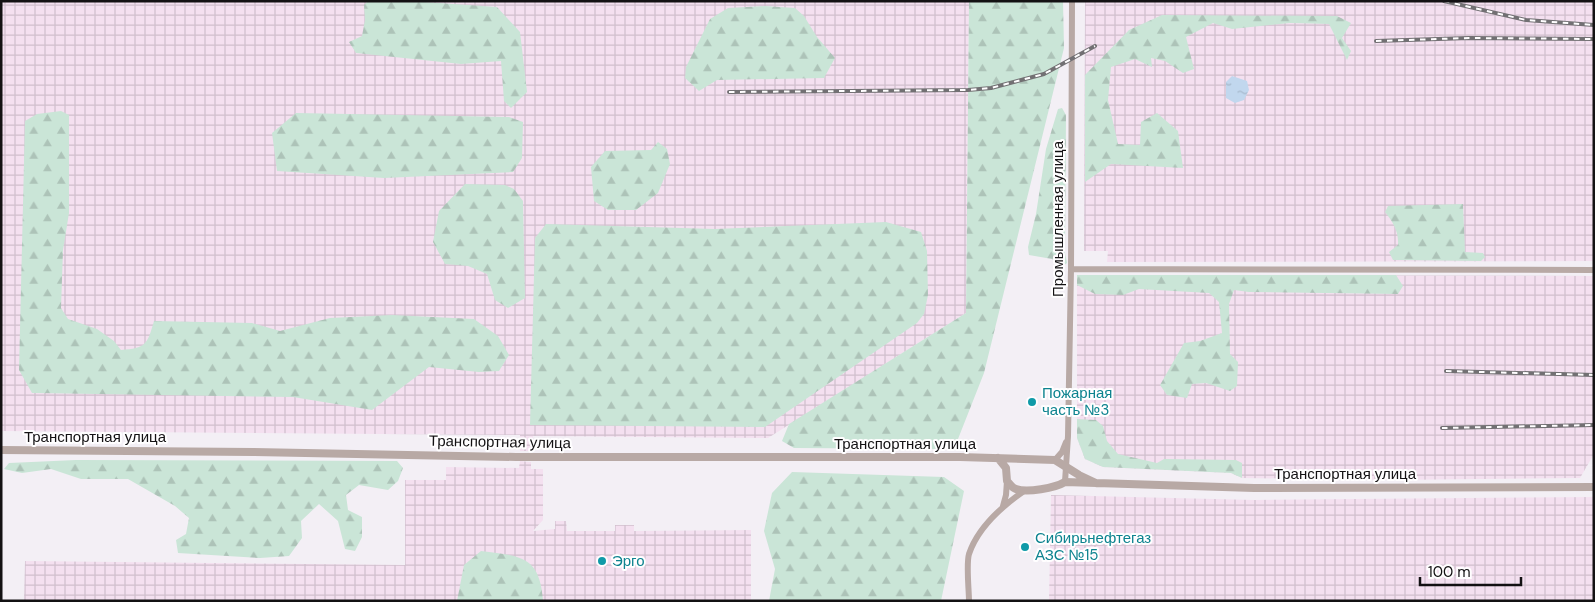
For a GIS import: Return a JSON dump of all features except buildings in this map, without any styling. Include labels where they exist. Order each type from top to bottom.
[{"type":"street","name":"Промышленная улица","points":[[1065,482],[1068,436],[1071,269],[1072,1]]},
{"type":"street","points":[[1071,269],[1594,270]]},
{"type":"street","points":[[1068,436],[1062,452],[1055,460],[1096,483]]},
{"type":"street","name":"Транспортная улица","points":[[1,450],[1055,460]]},
{"type":"street","points":[[998,458],[1006,468],[1006,495],[1003,506]]},
{"type":"street","points":[[1006,468],[1015,459]]},
{"type":"street","points":[[1007,481],[1014,488],[1024,491]]},
{"type":"street","name":"Транспортная улица","points":[[1024,491],[1058,486],[1065,482],[1254,488],[1594,487]]},
{"type":"street","points":[[969,601],[968,555],[984,527],[1003,506],[1024,491]]},
{"type":"shaded area","points":[[1,1],[969,1],[966,313],[768,438],[533,436],[532,451],[520,451],[520,435],[1,431]]},
{"type":"shaded area","points":[[1085,1],[1594,1],[1594,261],[1107,262],[1108,251],[1084,251]]},
{"type":"shaded area","points":[[1077,275],[1594,276],[1594,454],[1580,478],[1394,480],[1242,478],[1231,473],[1103,467],[1085,459],[1077,438]]},
{"type":"shaded area","points":[[520,461],[531,462],[531,469],[543,469],[543,520],[533,531],[555,529],[555,521],[566,521],[567,531],[615,531],[615,525],[634,525],[634,531],[751,530],[751,601],[24,601],[25,561],[405,565],[405,480],[446,480],[446,467],[519,468]]},
{"type":"shaded area","points":[[1051,495],[1254,500],[1594,497],[1594,601],[1049,601]]},
{"type":"green space","points":[[368,1],[410,1],[497,7],[520,32],[527,92],[511,108],[504,101],[501,61],[461,64],[356,53],[349,42],[362,36],[365,20],[364,5]]},
{"type":"green space","points":[[969,1],[1063,1],[1064,48],[984,373],[958,439],[944,449],[794,448],[782,441],[789,424],[966,313]]},
{"type":"green space","points":[[765,6],[795,8],[804,16],[817,37],[835,58],[824,78],[717,80],[699,91],[685,78],[686,67],[710,19],[728,8]]},
{"type":"green space","points":[[1162,15],[1337,16],[1351,23],[1342,38],[1351,51],[1347,60],[1329,24],[1290,23],[1232,29],[1213,23],[1186,37],[1194,69],[1183,73],[1165,61],[1151,58],[1152,67],[1135,59],[1111,67],[1108,100],[1118,144],[1140,145],[1141,122],[1157,113],[1178,131],[1183,168],[1111,164],[1085,182],[1085,75],[1129,30]]},
{"type":"green space","points":[[1062,108],[1066,115],[1065,253],[1067,263],[1060,268],[1052,259],[1029,255],[1028,247],[1036,214],[1046,149],[1058,109]]},
{"type":"green space","points":[[61,111],[69,115],[69,213],[63,250],[61,308],[68,319],[97,329],[114,341],[121,350],[136,348],[144,344],[154,321],[252,323],[280,331],[330,318],[392,315],[474,319],[498,336],[509,355],[499,371],[479,372],[429,367],[372,410],[293,397],[32,393],[19,370],[25,121],[37,114]]},
{"type":"green space","points":[[296,113],[509,117],[523,122],[522,158],[513,172],[384,178],[277,171],[272,133]]},
{"type":"green space","points":[[658,142],[667,149],[670,164],[658,193],[636,210],[608,210],[594,201],[591,167],[605,151],[651,150]]},
{"type":"green space","points":[[465,184],[505,185],[514,189],[523,201],[525,298],[508,308],[495,300],[487,274],[468,266],[445,264],[433,242],[439,211]]},
{"type":"green space","points":[[1463,204],[1465,252],[1483,253],[1485,257],[1481,261],[1393,260],[1389,252],[1398,245],[1398,236],[1395,227],[1385,212],[1388,206]]},
{"type":"green space","points":[[886,222],[921,232],[927,251],[928,295],[924,314],[917,323],[765,427],[530,425],[535,238],[546,224],[715,229]]},
{"type":"green space","points":[[1077,275],[1396,275],[1403,286],[1398,294],[1249,292],[1234,290],[1229,304],[1230,354],[1238,362],[1237,386],[1230,391],[1206,383],[1192,384],[1187,398],[1167,395],[1160,385],[1184,343],[1200,341],[1222,333],[1219,302],[1209,293],[1139,289],[1123,295],[1095,294],[1077,285]]},
{"type":"green space","points":[[1077,419],[1096,420],[1103,426],[1107,441],[1118,454],[1157,463],[1164,459],[1236,460],[1242,463],[1242,478],[1231,473],[1103,467],[1085,459],[1077,438]]},
{"type":"green space","points":[[76,460],[397,461],[403,468],[398,481],[388,490],[359,485],[346,495],[348,510],[362,517],[362,537],[355,551],[345,549],[338,521],[319,504],[301,521],[302,538],[289,556],[260,558],[178,553],[176,540],[186,534],[189,518],[175,506],[128,479],[81,479],[51,469],[22,473],[4,469],[9,463]]},
{"type":"green space","points":[[792,472],[944,477],[964,491],[941,601],[769,601],[775,569],[764,531],[772,493]]},
{"type":"green space","points":[[481,551],[507,554],[526,561],[538,574],[543,601],[457,601],[464,565]]},
{"type":"water","points":[[1232,76],[1247,81],[1249,90],[1244,100],[1235,103],[1226,98],[1226,82]]},
{"type":"railway","points":[[1444,1],[1526,20],[1594,25]]},
{"type":"railway","points":[[1376,41],[1469,38],[1594,39]]},
{"type":"railway","points":[[729,92],[968,90],[991,88],[1044,74],[1095,46]]},
{"type":"railway","points":[[1446,371],[1594,375]]},
{"type":"railway","points":[[1442,428],[1594,425]]},
{"type":"place","name":"Пожарная часть №3","points":[[1032,402]]},
{"type":"place","name":"Сибирьнефтегаз АЗС №15","points":[[1025,547]]},
{"type":"place","name":"Эрго","points":[[602,561]]}]
